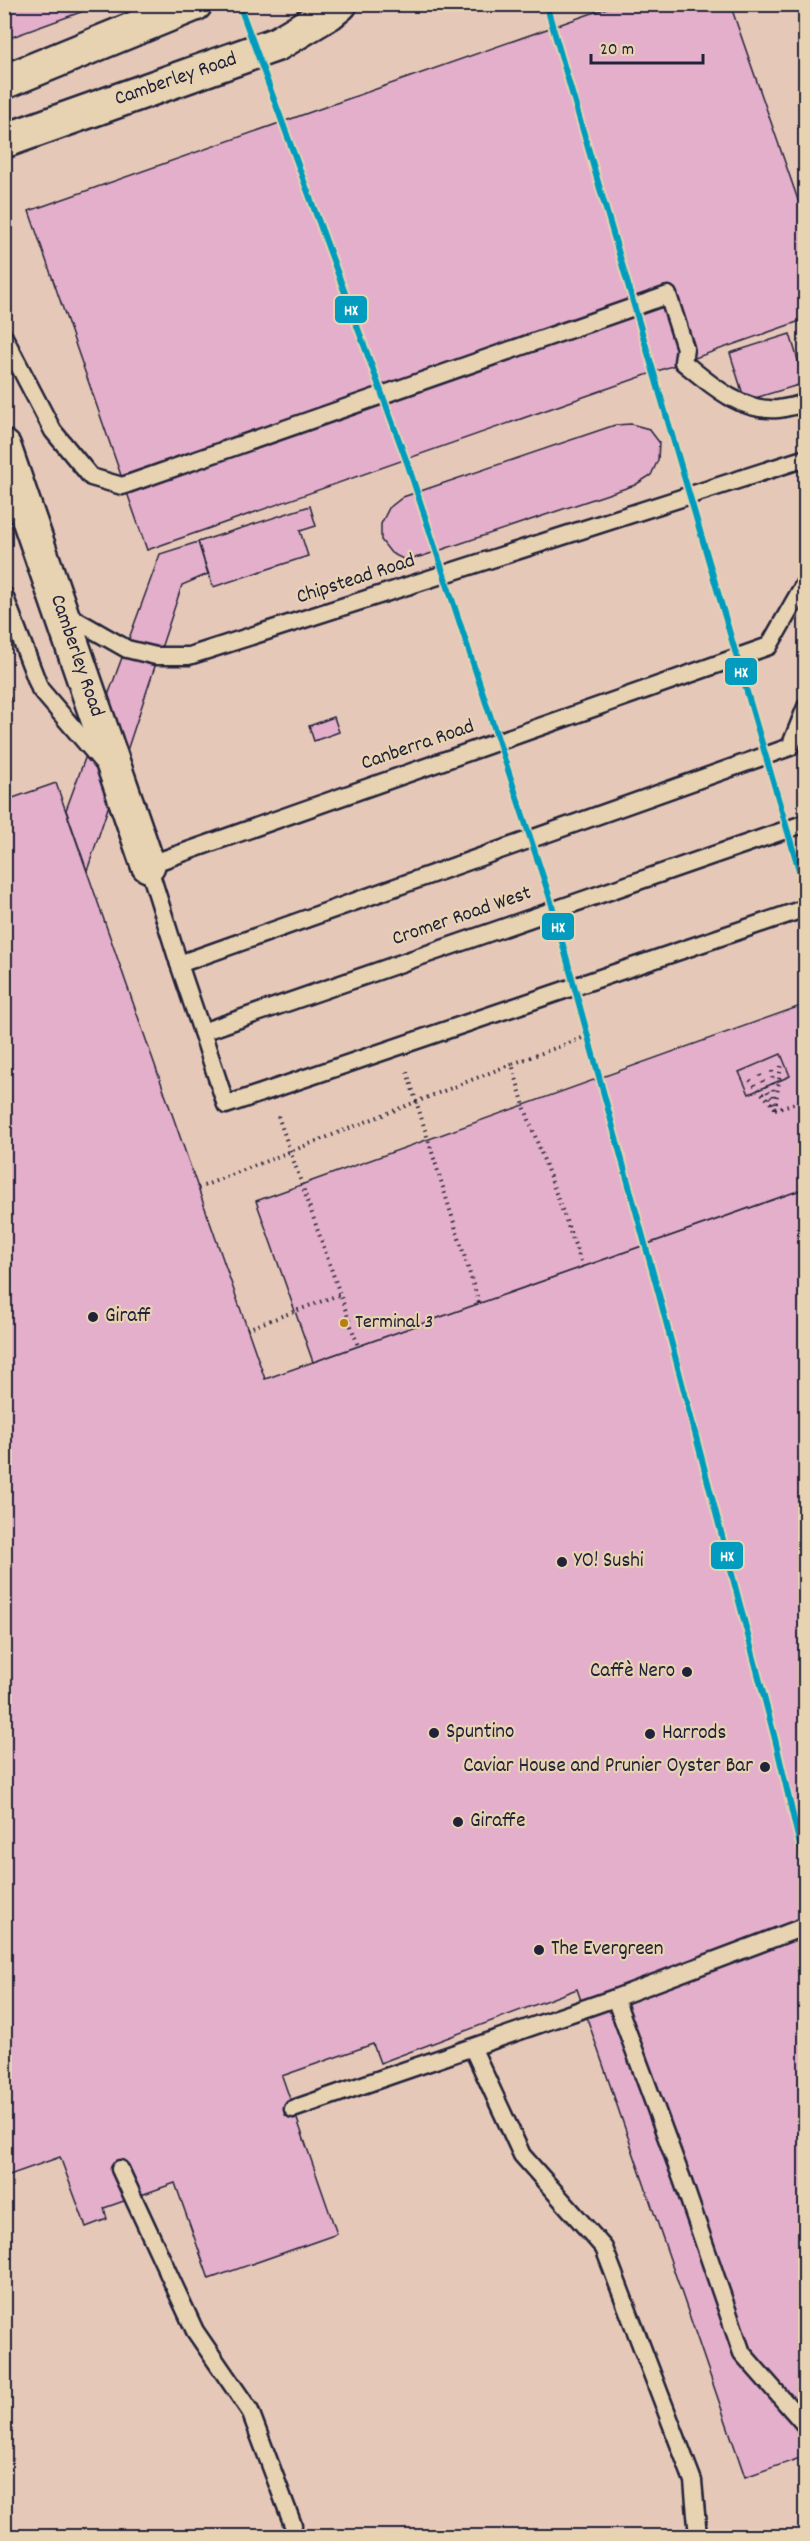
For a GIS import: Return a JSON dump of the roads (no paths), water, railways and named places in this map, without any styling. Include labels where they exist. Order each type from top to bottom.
[{"type":"street","points":[[4,81],[195,4]]},
{"type":"street","name":"Camberley Road","points":[[4,141],[277,44],[329,14],[340,4]]},
{"type":"street","name":"Camberley Road","points":[[4,447],[148,865]]},
{"type":"lane","points":[[4,337],[53,431],[91,477],[122,486],[668,295],[685,348],[683,362],[712,386],[744,405],[777,409],[806,403]]},
{"type":"lane","name":"Chipstead Road","points":[[61,611],[127,649],[156,656],[189,656],[806,458]]},
{"type":"lane","name":"Canberra Road","points":[[148,865],[769,646],[806,581]]},
{"type":"lane","points":[[4,595],[40,689],[118,781]]},
{"type":"lane","points":[[179,964],[790,747],[806,707]]},
{"type":"lane","name":"Cromer Road West","points":[[202,1032],[806,823]]},
{"type":"lane","points":[[148,865],[226,1105],[806,908]]},
{"type":"lane","points":[[293,2109],[473,2049],[806,1926]]},
{"type":"lane","points":[[615,1998],[682,2179],[742,2353],[806,2426]]},
{"type":"lane","points":[[473,2049],[522,2155],[604,2248],[693,2481],[698,2536]]},
{"type":"lane","points":[[120,2169],[195,2331],[250,2411],[293,2525]]},
{"type":"place","name":"Giraff","points":[[93,1317]]},
{"type":"place","name":"Terminal 3","points":[[344,1323]]},
{"type":"place","name":"YO! Sushi","points":[[562,1562]]},
{"type":"place","name":"Caffè Nero","points":[[687,1672]]},
{"type":"place","name":"Spuntino","points":[[434,1733]]},
{"type":"place","name":"Harrods","points":[[650,1734]]},
{"type":"place","name":"Caviar House and Prunier Oyster Bar","points":[[765,1767]]},
{"type":"place","name":"Giraffe","points":[[458,1822]]},
{"type":"place","name":"The Evergreen","points":[[539,1950]]}]
